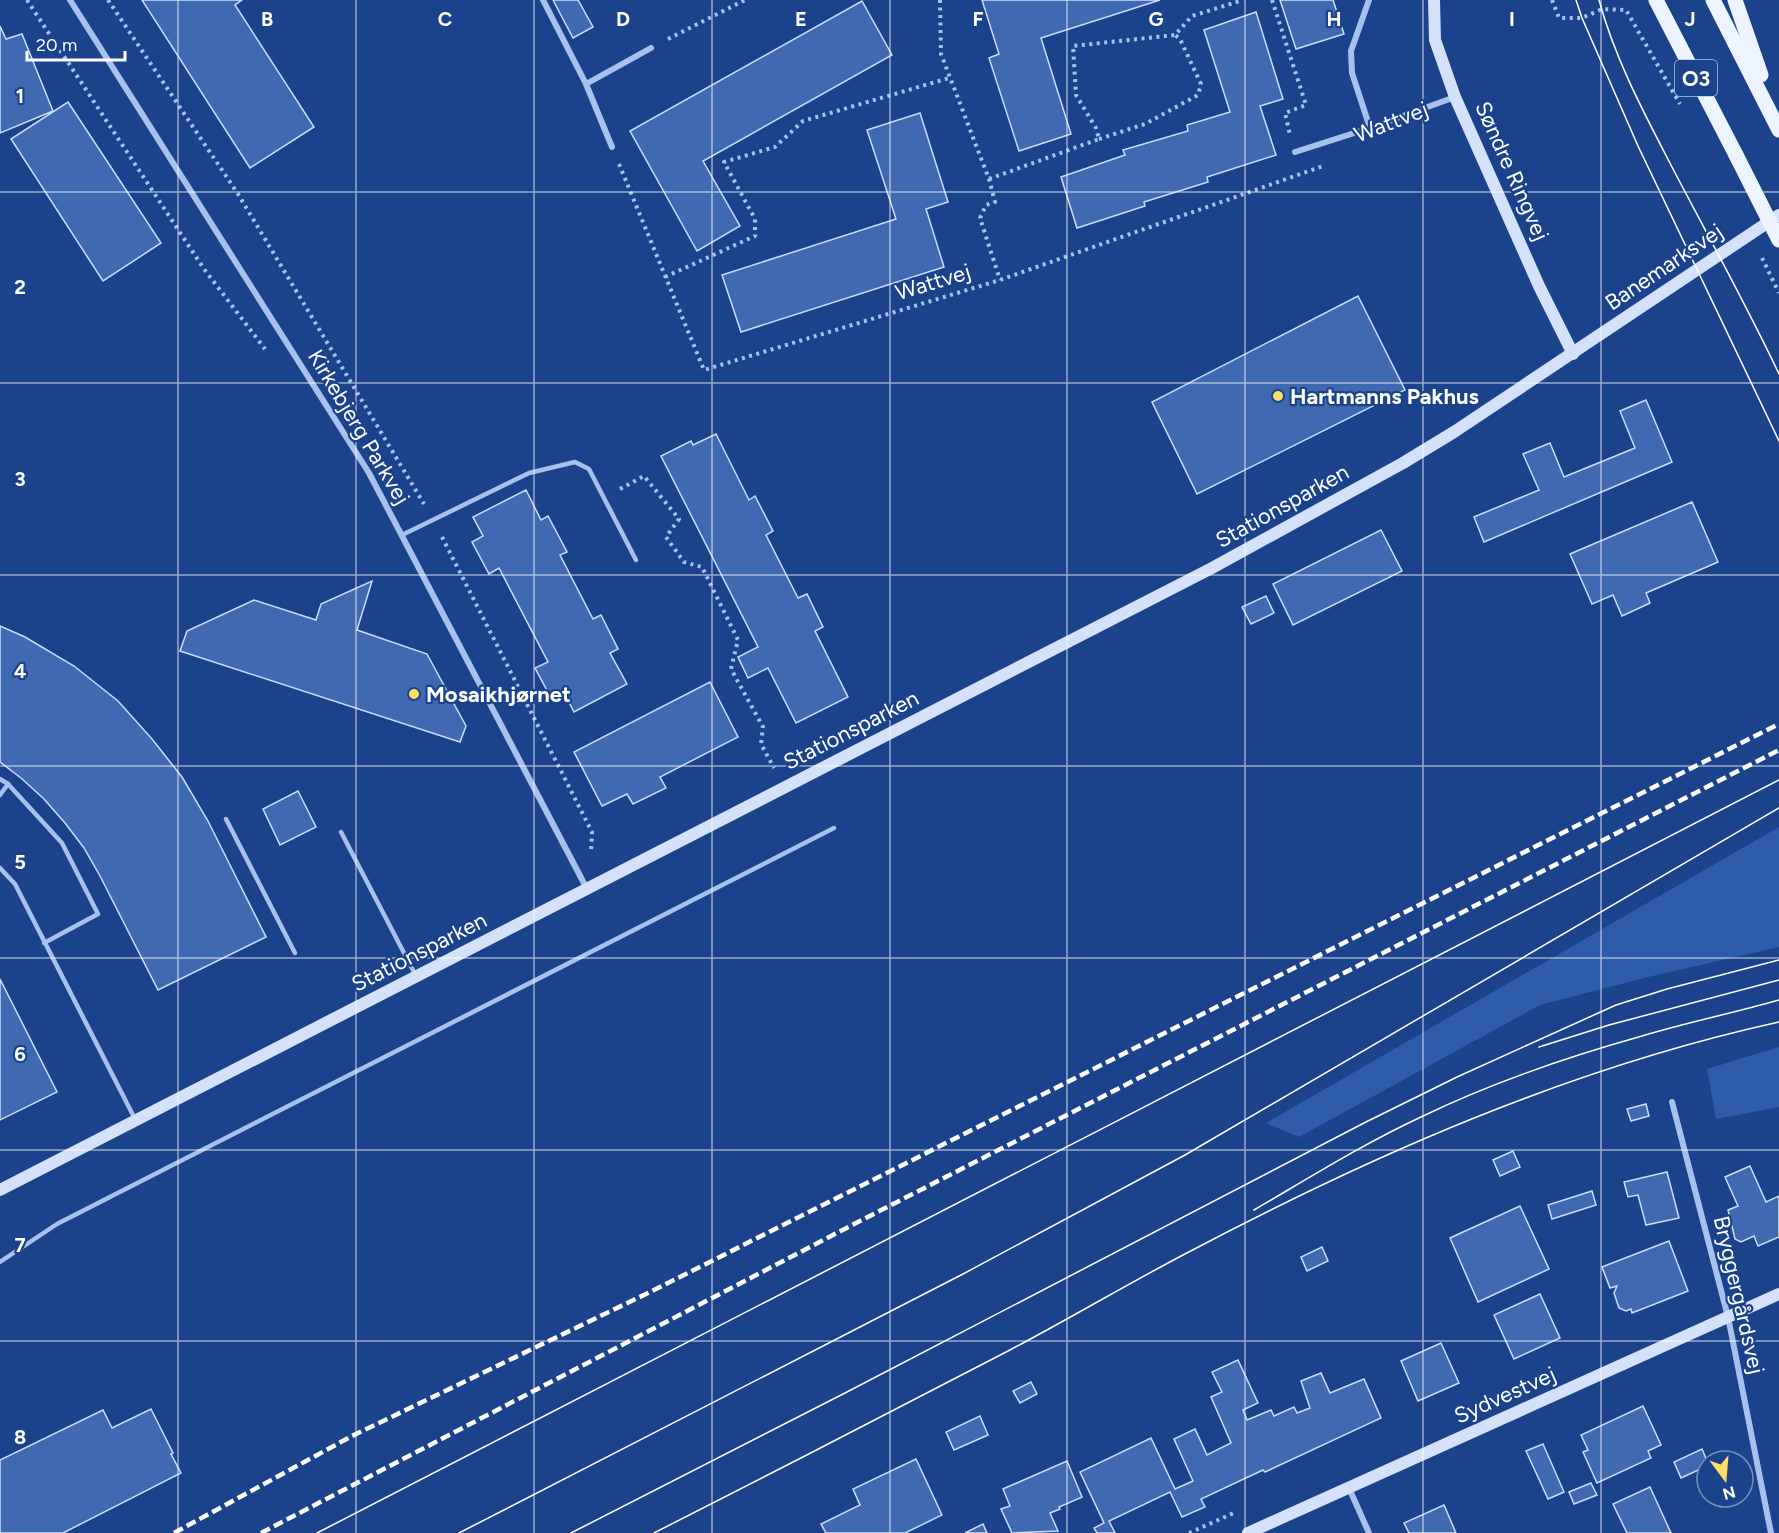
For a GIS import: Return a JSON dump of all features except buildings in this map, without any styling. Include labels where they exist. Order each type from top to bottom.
[{"type":"main road","name":"O3","points":[[1656,0],[1779,240]]},
{"type":"main road","name":"O3","points":[[1713,0],[1779,129]]},
{"type":"main road","points":[[1735,0],[1779,129]]},
{"type":"street","name":"Kirkebjerg Parkvej","points":[[70,0],[369,473],[587,890]]},
{"type":"street","points":[[543,0],[586,84],[612,147]]},
{"type":"street","points":[[1369,0],[1352,51],[1352,74],[1370,128]]},
{"type":"street","name":"Søndre Ringvej","points":[[1434,0],[1435,40],[1455,97],[1539,286],[1573,354]]},
{"type":"street","points":[[586,84],[651,48]]},
{"type":"street","points":[[1295,152],[1455,97]]},
{"type":"street","name":"Banemarksvej","points":[[1573,354],[1779,215]]},
{"type":"street","name":"Stationsparken","points":[[0,1190],[1212,568],[1291,526],[1454,432],[1573,354]]},
{"type":"street","name":"Bryggergårdsvej","points":[[1672,1102],[1728,1317],[1771,1533]]},
{"type":"street","name":"Sydvestvej","points":[[1248,1533],[1779,1294]]},
{"type":"street","points":[[1349,1488],[1369,1533]]},
{"type":"lane","points":[[402,535],[529,473],[575,462],[590,469],[636,560]]},
{"type":"lane","points":[[0,779],[8,784],[62,843],[98,914],[44,943]]},
{"type":"lane","points":[[0,795],[8,784]]},
{"type":"lane","points":[[226,819],[295,953]]},
{"type":"lane","points":[[0,1262],[68,1219],[834,828]]},
{"type":"lane","points":[[341,832],[417,977]]},
{"type":"lane","points":[[0,868],[15,884],[136,1121]]},
{"type":"path","points":[[27,0],[204,269],[257,341],[273,357]]},
{"type":"path","points":[[108,0],[238,194],[433,520],[592,832],[587,890]]},
{"type":"path","points":[[651,48],[745,0]]},
{"type":"path","points":[[940,0],[941,54],[995,202],[986,205],[980,218],[1000,280]]},
{"type":"path","points":[[1099,139],[1096,128],[1076,95],[1073,46],[1175,35],[1192,16],[1243,0]]},
{"type":"path","points":[[1272,0],[1306,105],[1285,113],[1303,174]]},
{"type":"path","points":[[1552,0],[1559,18],[1581,18],[1602,9],[1626,10],[1682,108]]},
{"type":"path","points":[[988,179],[1145,124],[1198,95],[1201,84],[1180,39],[1175,35]]},
{"type":"path","points":[[665,277],[754,236],[755,219],[724,162],[775,147],[803,121],[950,78]]},
{"type":"path","name":"Wattvej","points":[[612,147],[704,370],[1000,280],[1324,166]]},
{"type":"path","points":[[624,486],[644,476],[679,519],[666,537],[684,562],[702,567],[738,640],[731,669],[763,727],[761,744],[768,756]]},
{"type":"shaded area","points":[[1779,827],[1779,947],[1540,1005],[1299,1137],[1266,1123]]},
{"type":"shaded area","points":[[1779,1047],[1779,1107],[1716,1119],[1707,1069]]},
{"type":"tram line","points":[[1576,0],[1638,146],[1779,441]]},
{"type":"tram line","points":[[1599,0],[1613,43],[1641,106],[1779,374]]},
{"type":"tram line","points":[[317,1533],[1779,780]]},
{"type":"tram line","points":[[459,1533],[963,1274],[1185,1155],[1779,808]]},
{"type":"tram line","points":[[571,1533],[1457,1077],[1616,1005],[1667,989],[1779,960]]},
{"type":"tram line","points":[[1539,1047],[1609,1025],[1779,980]]},
{"type":"tram line","points":[[1254,1210],[1399,1127],[1502,1082],[1614,1044],[1779,1000]]},
{"type":"tram line","points":[[654,1533],[1008,1351],[1254,1218],[1400,1149],[1474,1118],[1624,1064],[1701,1041],[1779,1022]]},
{"type":"railway","points":[[174,1533],[352,1436],[646,1294],[1779,724]]},
{"type":"railway","points":[[261,1533],[858,1222],[1779,750]]},
{"type":"place","name":"Hartmanns Pakhus","points":[[1278,396]]},
{"type":"place","name":"Mosaikhjørnet","points":[[414,694]]}]
